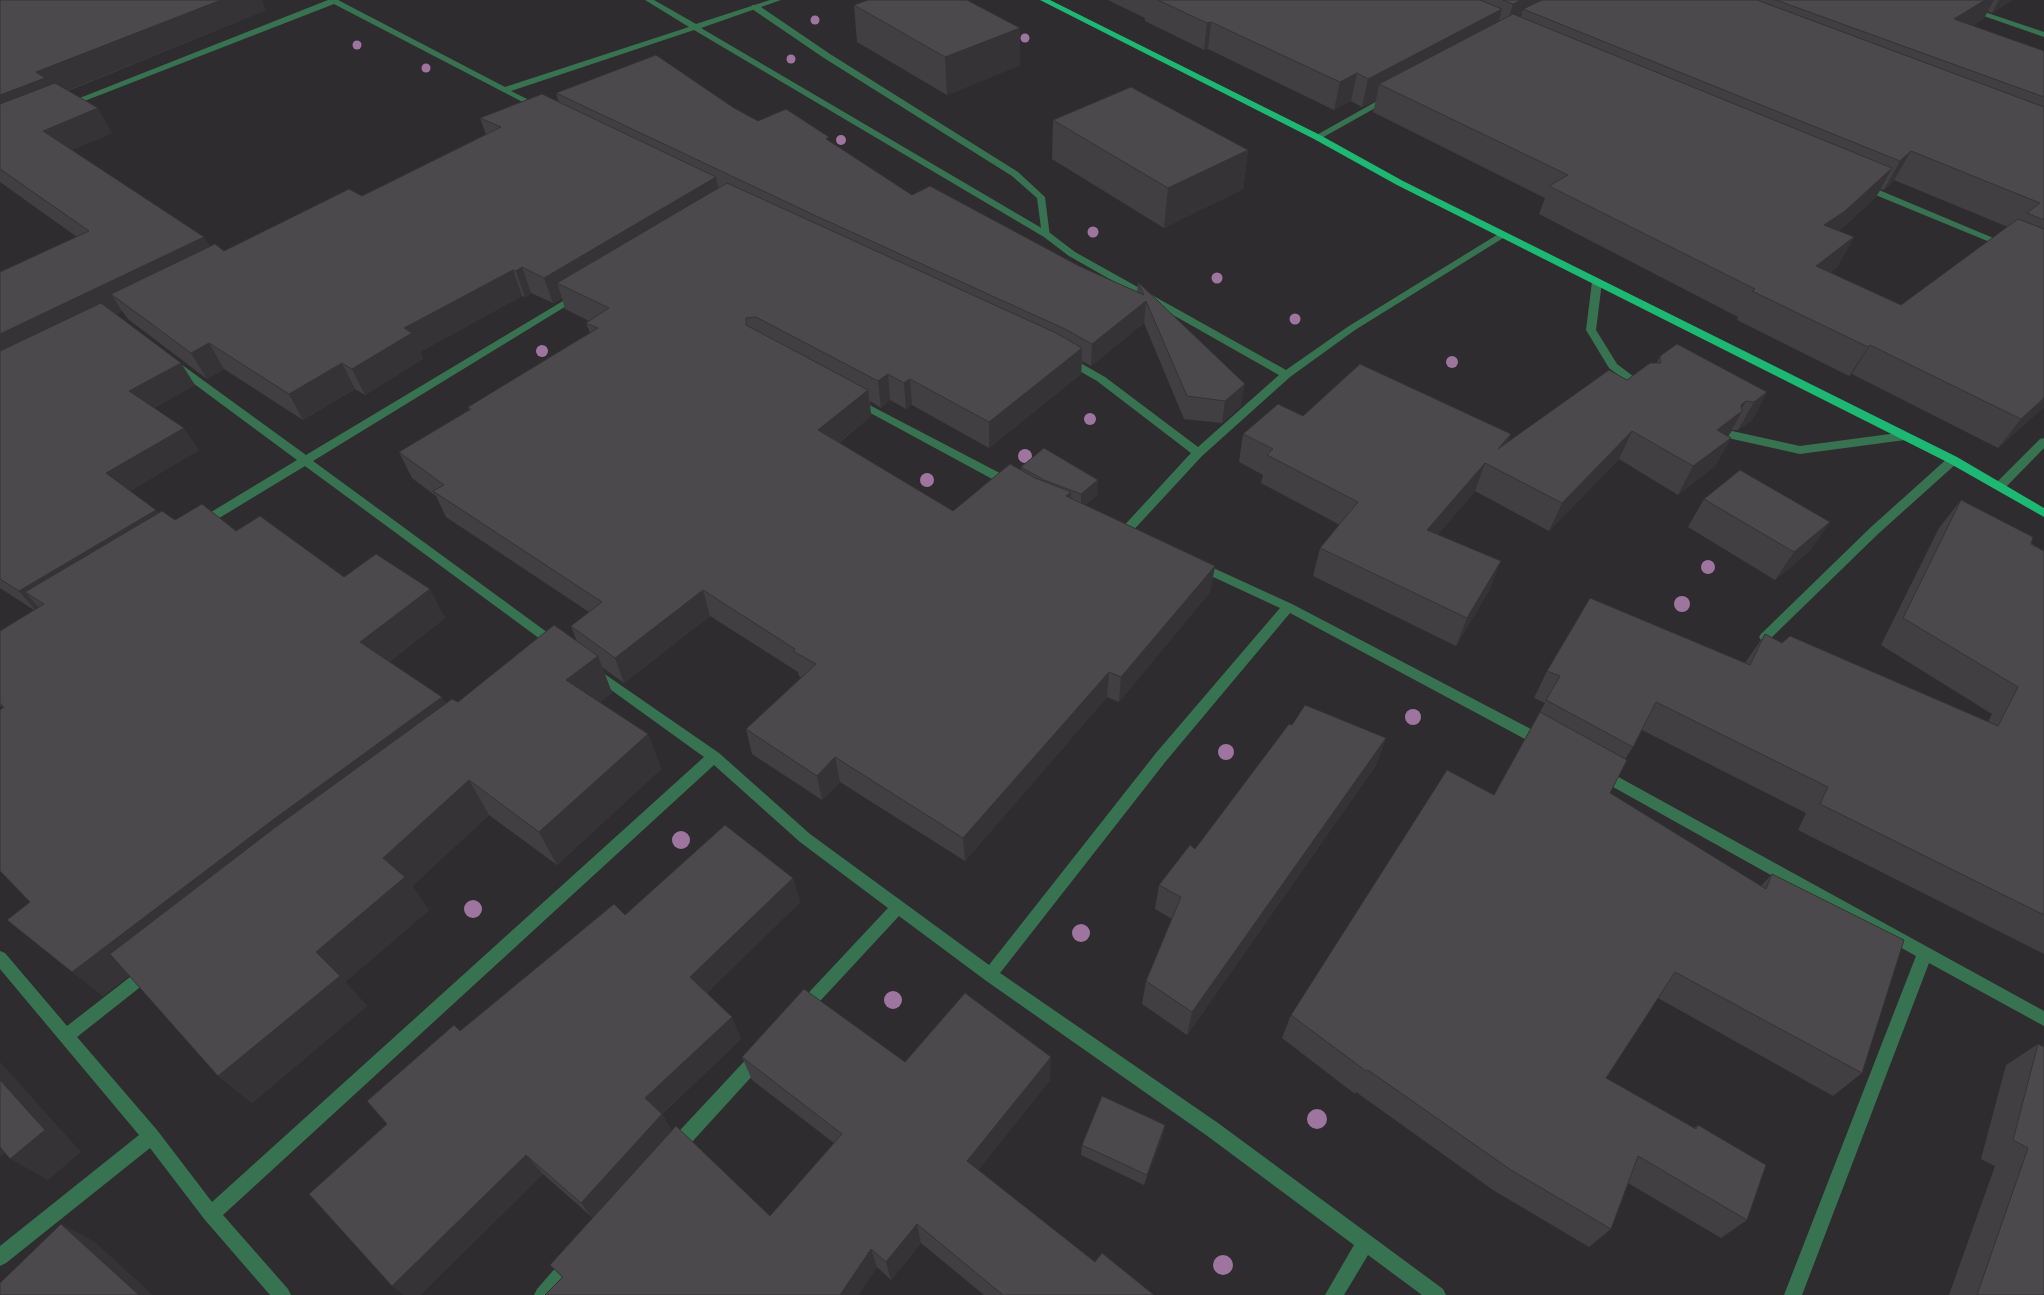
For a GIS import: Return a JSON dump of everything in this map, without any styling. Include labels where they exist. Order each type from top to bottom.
[{"type":"main road","points":[[1044,0],[1317,137],[1400,183],[1953,460],[2044,513]]},
{"type":"street","points":[[649,0],[693,28],[1046,235],[1072,254],[1286,375]]},
{"type":"street","points":[[505,90],[777,0]]},
{"type":"street","points":[[1942,0],[2044,35]]},
{"type":"street","points":[[54,110],[333,1],[543,111],[534,116]]},
{"type":"street","points":[[755,7],[827,56],[1015,174],[1041,197],[1046,235]]},
{"type":"street","points":[[1317,137],[1396,94]]},
{"type":"street","points":[[1852,182],[2016,250]]},
{"type":"street","points":[[1142,540],[1120,531],[1198,453],[1286,375],[1352,328],[1503,235]]},
{"type":"street","points":[[1597,282],[1591,330],[1613,366],[1642,388]]},
{"type":"street","points":[[189,531],[588,290]]},
{"type":"street","points":[[161,354],[568,653]]},
{"type":"street","points":[[1060,355],[1102,379],[1198,453]]},
{"type":"street","points":[[848,396],[1023,490]]},
{"type":"street","points":[[1732,435],[1800,450],[1905,436]]},
{"type":"street","points":[[2000,486],[2044,442]]},
{"type":"street","points":[[1765,637],[1874,531],[1953,460]]},
{"type":"street","points":[[1186,559],[1288,607],[1554,748]]},
{"type":"street","points":[[990,975],[1161,757],[1288,607]]},
{"type":"street","points":[[583,664],[714,757],[805,838],[990,975],[1212,1129],[1437,1295]]},
{"type":"street","points":[[211,1214],[714,757]]},
{"type":"street","points":[[1588,767],[2044,1019]]},
{"type":"street","points":[[796,1017],[898,907]]},
{"type":"street","points":[[1793,1295],[1925,953]]},
{"type":"street","points":[[0,958],[65,1037],[151,1136],[211,1214],[282,1295]]},
{"type":"street","points":[[65,1037],[159,964]]},
{"type":"street","points":[[668,1156],[768,1046]]},
{"type":"street","points":[[0,1257],[151,1136]]},
{"type":"street","points":[[1334,1295],[1366,1242]]},
{"type":"street","points":[[543,1295],[582,1251]]},
{"type":"building","points":[[0,0],[221,0],[36,72],[45,78],[0,95]]},
{"type":"building","points":[[868,0],[967,0],[1020,28],[945,57],[854,5]]},
{"type":"building","points":[[1158,0],[1480,0],[1502,9],[1368,79],[1357,73],[1340,82],[1211,22],[1207,23]]},
{"type":"building","points":[[1503,0],[1521,0],[1513,4]]},
{"type":"building","points":[[1542,0],[1757,0],[2044,107],[2044,220],[2027,213],[2040,203],[1911,151],[1900,161],[1523,9]]},
{"type":"building","points":[[1776,0],[1985,0],[1954,19],[2044,51],[2044,97]]},
{"type":"building","points":[[1513,14],[1892,168],[1845,211],[1824,225],[1854,237],[1816,266],[1901,305],[2018,219],[2044,229],[2044,398],[2021,419],[1870,345],[1868,347],[1752,291],[1755,289],[1549,186],[1568,175],[1379,84]]},
{"type":"building","points":[[656,55],[734,108],[758,121],[786,109],[829,137],[826,139],[912,195],[930,186],[1079,266],[1144,295],[1138,282],[1245,384],[1225,401],[1187,396],[1146,301],[1092,344],[1065,329],[814,215],[556,93]]},
{"type":"building","points":[[55,83],[98,108],[43,131],[204,237],[0,334],[0,272],[89,231],[0,169],[0,104]]},
{"type":"building","points":[[1131,87],[1248,150],[1168,188],[1053,120]]},
{"type":"building","points":[[542,94],[716,177],[544,278],[522,267],[516,271],[513,270],[404,328],[412,333],[352,369],[342,363],[289,394],[209,343],[191,353],[111,294],[215,244],[224,251],[349,189],[362,196],[501,127],[480,118]]},
{"type":"building","points":[[727,183],[1056,333],[1082,348],[989,422],[910,379],[904,383],[888,374],[878,381],[756,317],[746,318],[746,325],[868,390],[818,430],[953,511],[1010,464],[1035,478],[1071,492],[1066,496],[1215,566],[1121,677],[1109,672],[963,838],[835,757],[817,776],[746,729],[816,664],[793,651],[795,649],[703,590],[615,658],[571,626],[602,602],[433,491],[444,485],[399,452],[471,409],[468,407],[598,328],[586,323],[609,308],[557,283]]},
{"type":"building","points":[[101,303],[181,363],[129,391],[184,428],[106,473],[156,510],[19,591],[0,579],[0,351]]},
{"type":"building","points":[[1677,344],[1767,392],[1754,402],[1746,401],[1741,405],[1742,411],[1717,430],[1731,438],[1693,466],[1632,431],[1562,503],[1485,463],[1427,530],[1501,561],[1467,618],[1320,548],[1358,502],[1267,455],[1273,449],[1243,434],[1278,404],[1303,416],[1360,364],[1511,434],[1498,449],[1609,370],[1627,380],[1650,363],[1661,363],[1660,356]]},
{"type":"building","points":[[1044,448],[1098,480],[1081,494],[1044,480],[1021,467]]},
{"type":"building","points":[[1740,470],[1830,522],[1794,552],[1704,499]]},
{"type":"building","points":[[1961,500],[2033,537],[2031,544],[2044,551],[2044,915],[1820,804],[1828,787],[1656,702],[1633,747],[1546,700],[1560,676],[1547,671],[1590,598],[1750,665],[1765,634],[1782,643],[1790,636],[1998,726],[2018,687],[1903,618]]},
{"type":"building","points":[[202,504],[236,531],[260,516],[344,577],[376,554],[430,589],[360,642],[442,697],[270,822],[72,972],[7,920],[30,902],[0,871],[0,710],[4,707],[0,703],[0,631],[44,604],[25,592],[162,511],[175,520]]},
{"type":"building","points":[[554,625],[598,656],[566,680],[648,734],[539,832],[469,780],[383,858],[405,877],[316,952],[340,976],[218,1076],[110,954],[277,826],[452,699],[458,702]]},
{"type":"building","points":[[1305,705],[1386,738],[1192,1012],[1146,981],[1181,897],[1159,885],[1190,845],[1195,849],[1289,724],[1292,725]]},
{"type":"building","points":[[1540,712],[1627,760],[1610,793],[1766,889],[1772,874],[1904,940],[1862,1073],[1675,972],[1606,1078],[1696,1129],[1698,1125],[1766,1165],[1747,1220],[1638,1156],[1611,1229],[1511,1170],[1368,1070],[1366,1071],[1291,1015],[1447,770],[1494,795]]},
{"type":"building","points":[[725,825],[793,878],[690,977],[732,1017],[645,1098],[662,1114],[581,1203],[526,1155],[392,1286],[309,1194],[387,1124],[367,1101],[454,1025],[460,1031],[614,904],[625,915]]},
{"type":"building","points":[[804,989],[905,1062],[965,993],[1051,1057],[967,1161],[1095,1262],[1102,1253],[1154,1295],[1003,1295],[917,1224],[886,1262],[871,1249],[840,1295],[545,1295],[563,1277],[550,1265],[676,1126],[770,1216],[842,1134],[742,1057]]},
{"type":"building","points":[[2038,1044],[2044,1047],[2044,1295],[1977,1295],[2028,1148],[2013,1140]]},
{"type":"building","points":[[0,1080],[45,1130],[10,1159],[0,1147]]},
{"type":"building","points":[[1102,1096],[1165,1125],[1147,1175],[1082,1145]]},
{"type":"building","points":[[61,1224],[139,1295],[0,1295],[0,1283]]}]
